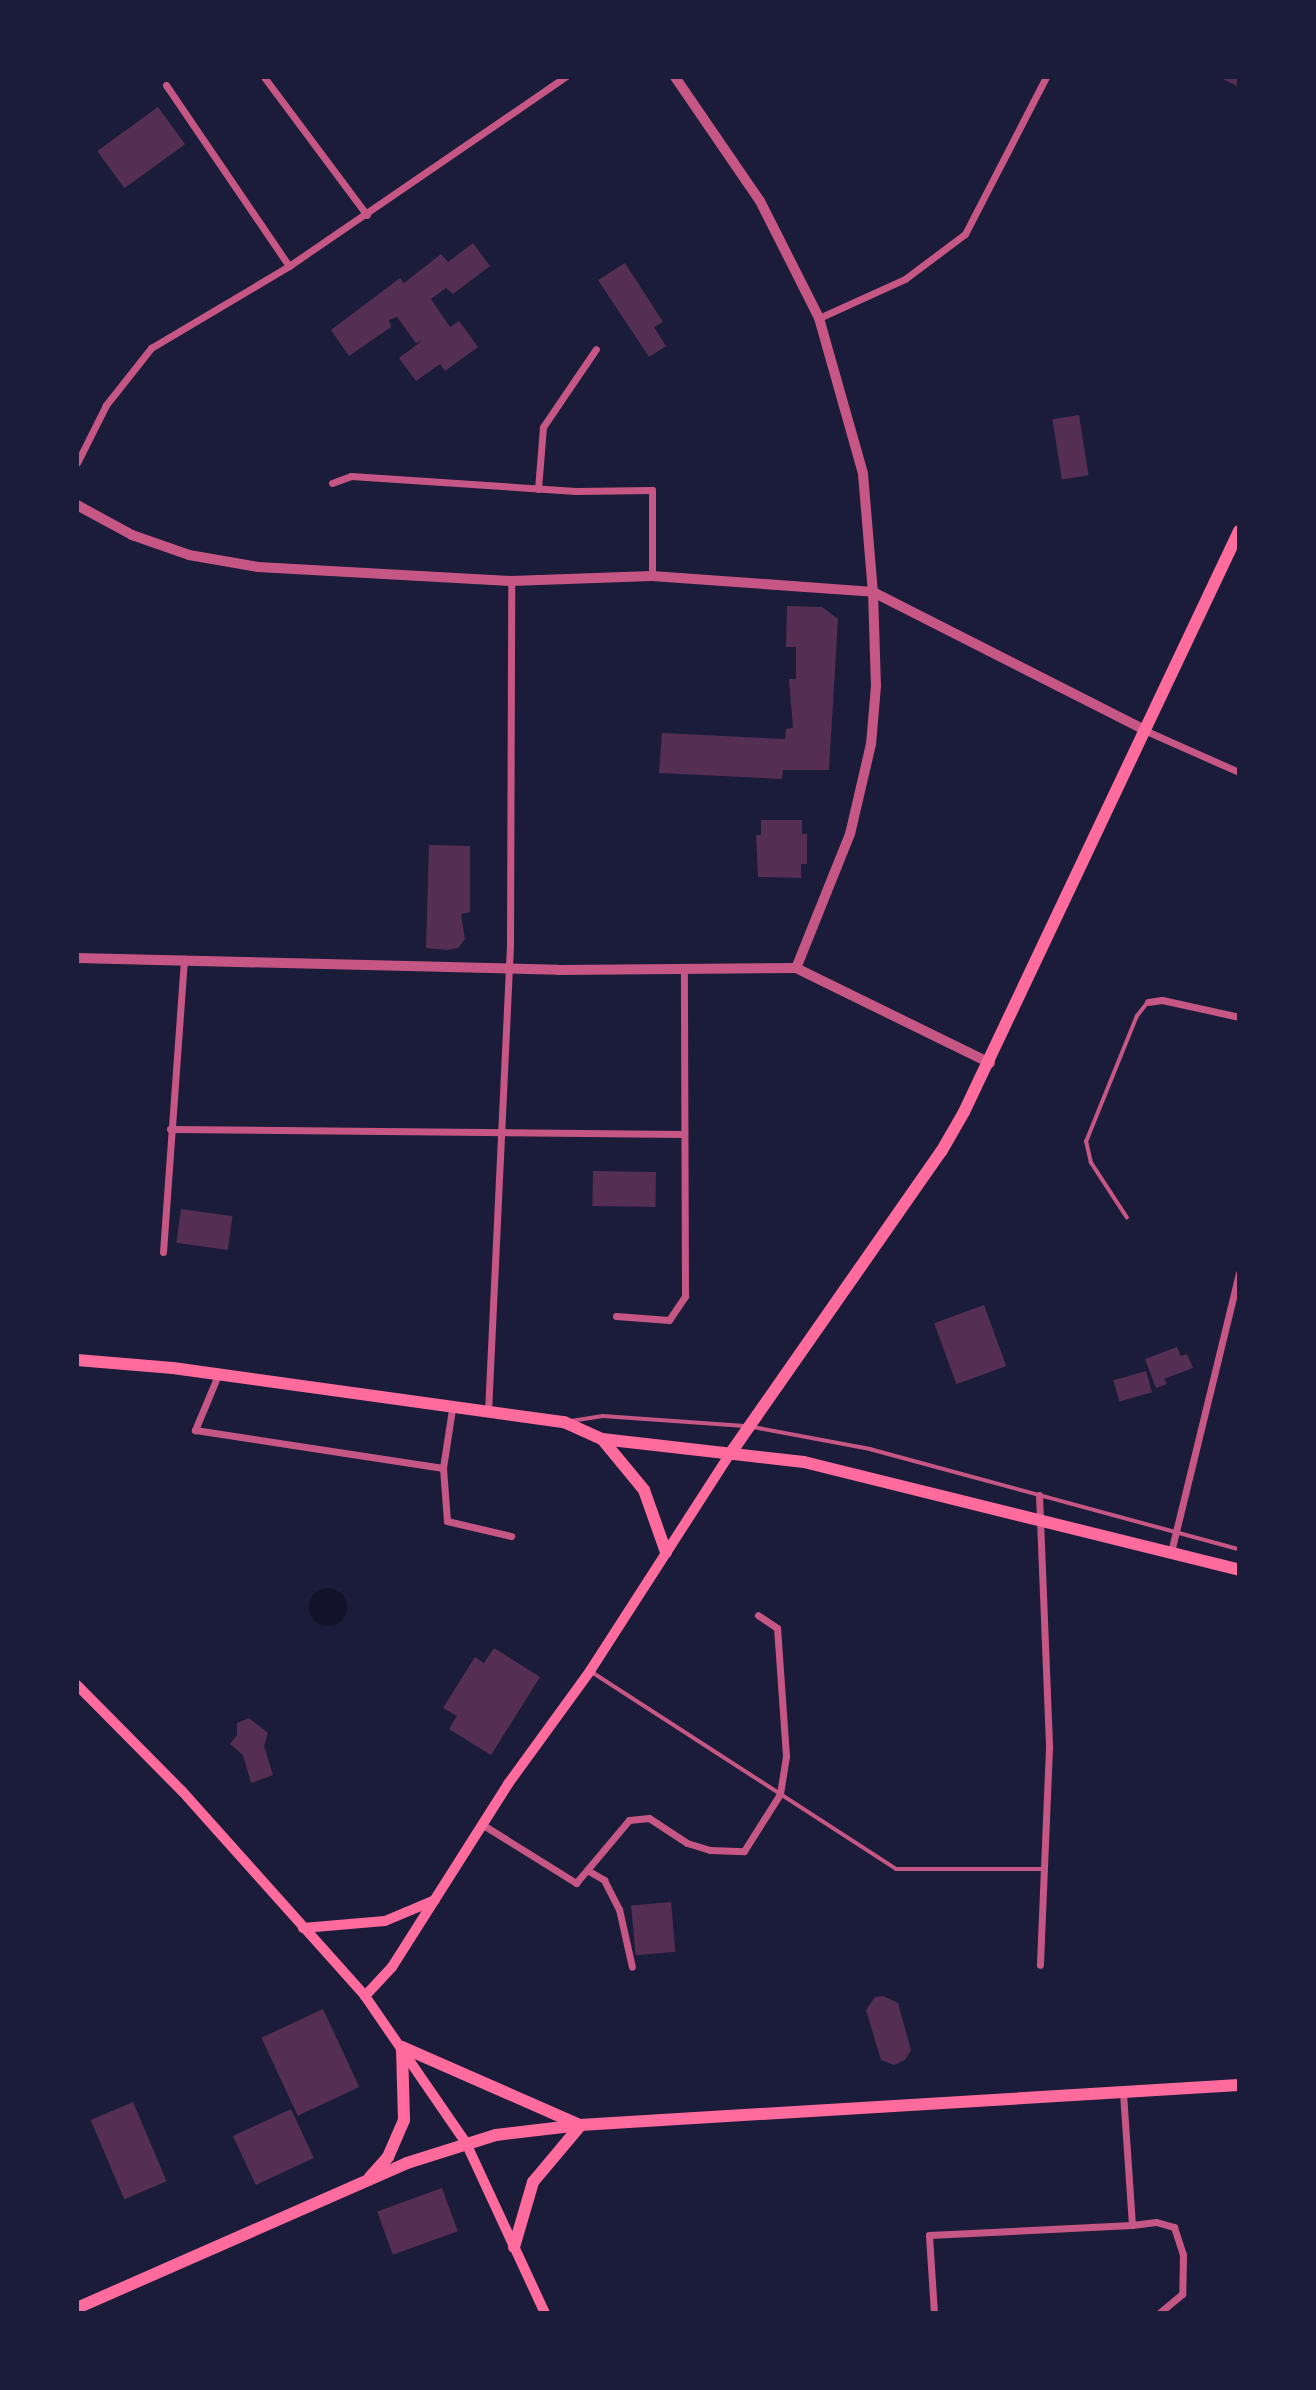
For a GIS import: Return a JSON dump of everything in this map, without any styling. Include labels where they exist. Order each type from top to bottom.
[{"type":"main road","points":[[365,1996],[392,1967],[483,1825],[590,1671],[730,1454],[941,1152],[990,1063],[1143,729],[1239,531]]},
{"type":"main road","points":[[77,1360],[218,1375],[452,1409],[564,1422],[603,1439],[850,1472],[1039,1522],[1239,1570]]},
{"type":"main road","points":[[603,1439],[644,1490],[666,1552]]},
{"type":"main road","points":[[77,1685],[182,1791],[365,1996],[466,2143],[545,2313]]},
{"type":"main road","points":[[303,1928],[385,1921],[435,1900]]},
{"type":"main road","points":[[402,2047],[580,2125]]},
{"type":"main road","points":[[368,2179],[388,2157],[404,2120],[402,2047]]},
{"type":"main road","points":[[77,2308],[368,2179],[496,2134],[580,2125],[1239,2085]]},
{"type":"main road","points":[[514,2247],[533,2182],[580,2125]]},
{"type":"street","points":[[264,77],[367,215]]},
{"type":"street","points":[[77,463],[106,405],[150,348],[289,266],[565,77]]},
{"type":"street","points":[[675,77],[760,201],[819,318],[858,447],[873,592],[876,686],[872,744],[850,834],[796,968]]},
{"type":"street","points":[[819,318],[905,279],[965,234],[1046,77]]},
{"type":"street","points":[[166,85],[289,266]]},
{"type":"street","points":[[538,489],[543,426],[596,349]]},
{"type":"street","points":[[332,483],[351,476],[538,489],[652,490],[652,576]]},
{"type":"street","points":[[77,505],[132,535],[189,555],[258,567],[511,581],[652,576],[873,592],[1143,729],[1239,772]]},
{"type":"street","points":[[488,1413],[499,1133],[509,967],[511,581]]},
{"type":"street","points":[[77,958],[684,971],[796,968],[990,1063]]},
{"type":"street","points":[[163,1252],[184,959]]},
{"type":"street","points":[[615,1316],[669,1320],[681,1308],[687,1272],[684,971]]},
{"type":"street","points":[[1148,1002],[1162,1000],[1239,1017]]},
{"type":"street","points":[[170,1129],[684,1134]]},
{"type":"street","points":[[1171,1552],[1239,1273]]},
{"type":"street","points":[[218,1375],[195,1430],[443,1468]]},
{"type":"street","points":[[452,1409],[443,1468],[447,1521],[512,1535]]},
{"type":"street","points":[[1039,1495],[1049,1748],[1040,1965]]},
{"type":"street","points":[[483,1825],[576,1883],[629,1820],[649,1818],[687,1843],[710,1850],[744,1851],[780,1794],[786,1756],[777,1628],[758,1615]]},
{"type":"street","points":[[587,1870],[604,1880],[619,1909],[632,1967]]},
{"type":"street","points":[[1123,2094],[1132,2225]]},
{"type":"street","points":[[934,2313],[929,2235],[1156,2222],[1174,2227],[1183,2255],[1182,2294],[1159,2313]]},
{"type":"lane","points":[[1127,1218],[1091,1163],[1086,1142],[1137,1016],[1148,1002]]},
{"type":"lane","points":[[564,1422],[603,1416],[749,1427],[825,1438],[1239,1549]]},
{"type":"lane","points":[[590,1671],[896,1869],[1045,1869]]},
{"type":"shaded area","points":[[328,1588],[341,1594],[347,1607],[341,1620],[328,1626],[315,1620],[309,1607],[315,1594]]},
{"type":"building","points":[[1219,77],[1239,77],[1239,87]]},
{"type":"building","points":[[158,107],[185,144],[124,188],[97,151]]},
{"type":"building","points":[[473,243],[490,266],[453,294],[446,288],[431,299],[450,327],[459,321],[478,347],[445,371],[440,364],[416,381],[399,358],[423,340],[416,343],[397,317],[389,320],[391,327],[349,356],[331,330],[400,278],[404,283],[441,254],[448,262]]},
{"type":"building","points":[[625,263],[663,322],[654,327],[666,346],[649,357],[598,280]]},
{"type":"building","points":[[1079,415],[1089,475],[1062,479],[1052,419]]},
{"type":"building","points":[[787,606],[822,607],[838,619],[829,770],[783,770],[782,779],[659,773],[662,733],[785,739],[786,729],[793,728],[789,679],[796,679],[796,647],[786,647]]},
{"type":"building","points":[[761,820],[802,820],[802,834],[807,834],[807,864],[801,864],[801,878],[758,877],[756,835],[761,835]]},
{"type":"building","points":[[429,845],[470,846],[470,912],[461,914],[465,939],[458,948],[426,948]]},
{"type":"building","points":[[593,1171],[656,1172],[655,1207],[592,1206]]},
{"type":"building","points":[[181,1209],[232,1216],[228,1250],[176,1243]]},
{"type":"building","points":[[984,1305],[1006,1366],[956,1384],[934,1323]]},
{"type":"building","points":[[1177,1347],[1181,1356],[1187,1354],[1193,1368],[1164,1379],[1167,1384],[1156,1388],[1145,1359]]},
{"type":"building","points":[[1146,1371],[1152,1392],[1119,1402],[1113,1380]]},
{"type":"building","points":[[494,1648],[540,1677],[491,1755],[449,1729],[457,1716],[443,1708],[475,1657],[484,1663]]},
{"type":"building","points":[[249,1718],[268,1733],[264,1746],[273,1775],[251,1783],[243,1755],[230,1744],[237,1735],[237,1723]]},
{"type":"building","points":[[671,1902],[675,1952],[636,1955],[631,1905]]},
{"type":"building","points":[[883,1996],[898,2003],[911,2050],[905,2060],[894,2065],[881,2060],[866,2010],[875,1997]]},
{"type":"building","points":[[323,2009],[359,2087],[298,2116],[261,2038]]},
{"type":"building","points":[[133,2102],[167,2181],[124,2199],[91,2120]]},
{"type":"building","points":[[291,2109],[314,2158],[256,2185],[233,2136]]},
{"type":"building","points":[[442,2188],[458,2231],[393,2255],[377,2212]]}]
